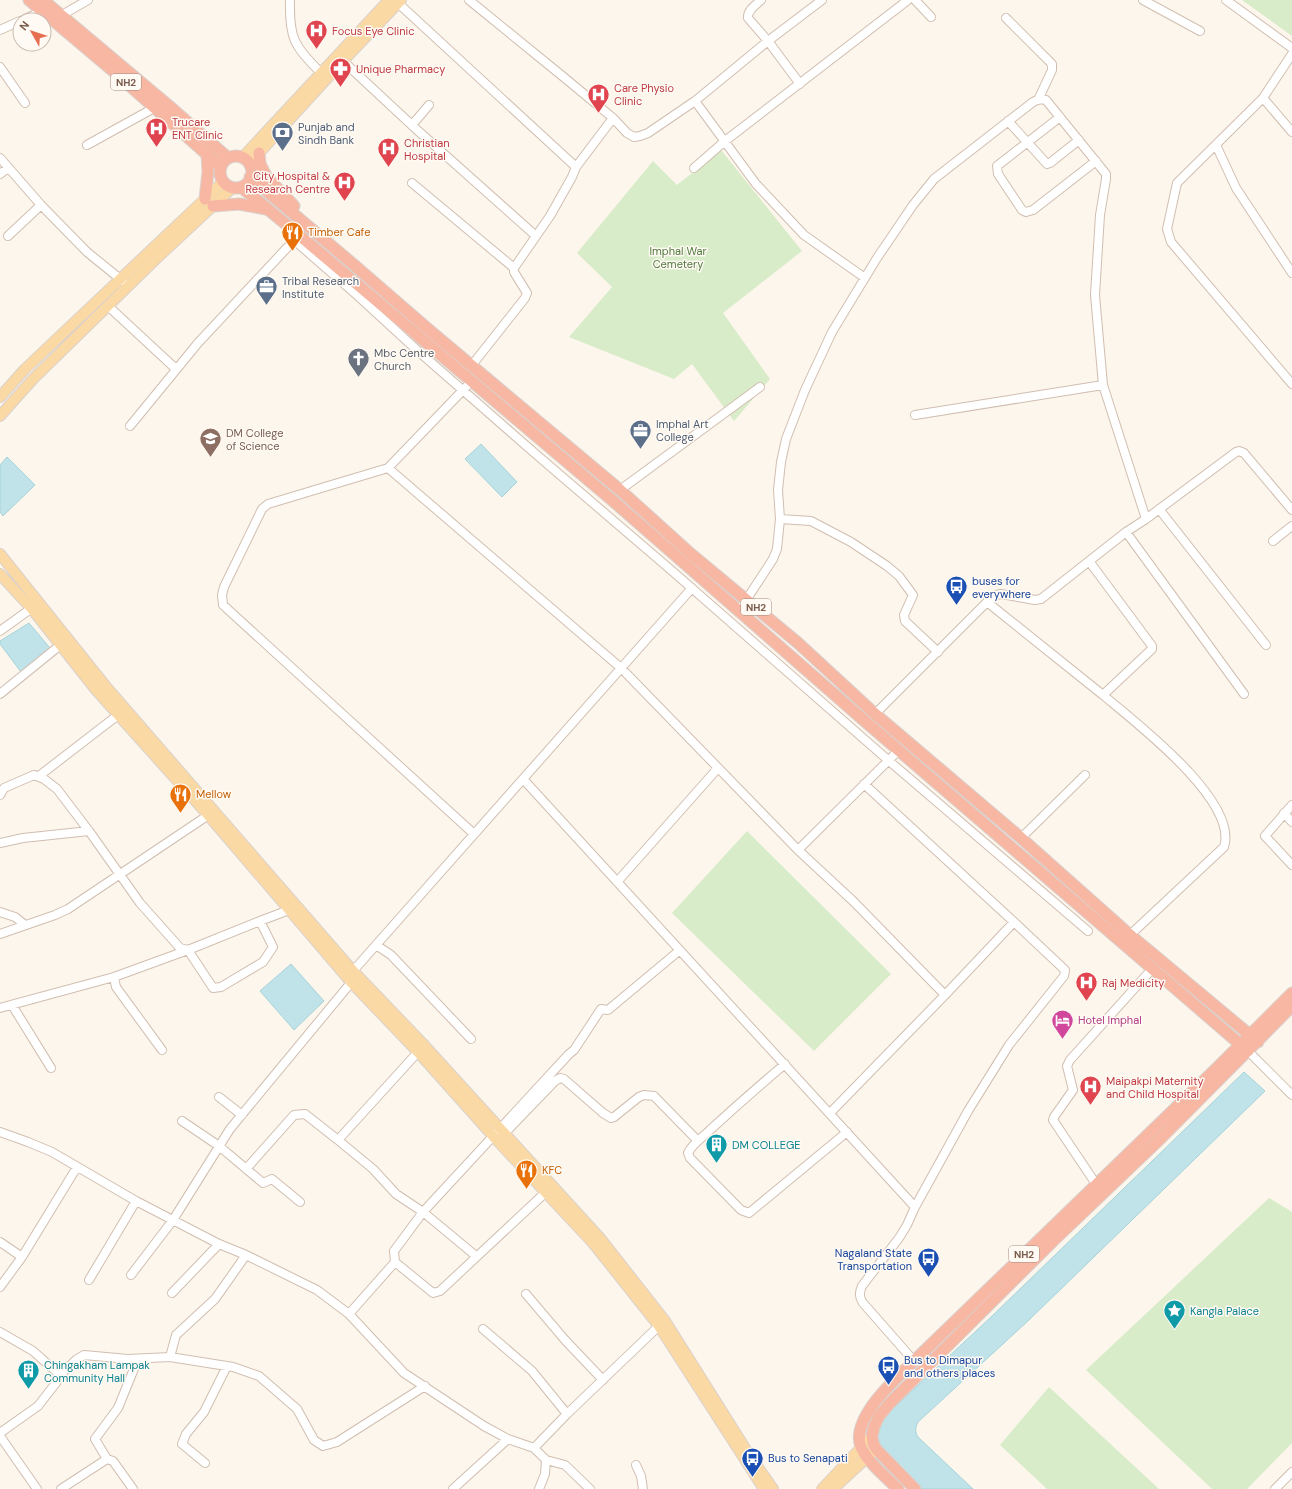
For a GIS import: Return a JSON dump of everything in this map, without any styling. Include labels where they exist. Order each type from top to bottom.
[{"type":"highway","name":"NH2","points":[[29,0],[62,15],[228,158]]},
{"type":"highway","name":"NH2","points":[[43,6],[221,167]]},
{"type":"highway","points":[[259,153],[260,164],[266,176],[293,205],[307,224]]},
{"type":"highway","points":[[207,154],[209,202],[239,204],[267,209]]},
{"type":"highway","points":[[233,157],[245,161],[251,168],[248,182],[232,185],[220,172],[221,167],[228,158],[233,157]]},
{"type":"highway","name":"NH2","points":[[250,177],[307,224],[429,330],[620,490],[692,554],[798,643],[875,714],[1021,838],[1130,935],[1254,1038],[890,1402],[879,1416],[872,1436]]},
{"type":"highway","name":"NH2","points":[[232,185],[267,209],[297,238],[612,500],[1244,1048]]},
{"type":"highway","points":[[968,810],[976,800]]},
{"type":"highway","points":[[1254,1038],[1292,993]]},
{"type":"highway","points":[[1254,1038],[1292,1006]]},
{"type":"highway","name":"NH2","points":[[861,1446],[861,1430],[866,1417],[888,1386],[1096,1184],[1244,1048]]},
{"type":"highway","points":[[872,1436],[876,1449],[915,1489]]},
{"type":"highway","points":[[861,1446],[867,1457],[898,1489]]},
{"type":"main road","points":[[245,161],[320,72],[396,1]]},
{"type":"main road","points":[[245,161],[259,153],[396,1]]},
{"type":"main road","points":[[0,397],[24,370],[120,278],[209,202],[232,185]]},
{"type":"main road","points":[[0,416],[33,379],[129,286],[209,202]]},
{"type":"main road","points":[[0,554],[36,606],[60,646],[118,715],[212,813],[289,910],[424,1046],[499,1133],[596,1241],[662,1324],[773,1489]]},
{"type":"main road","points":[[0,574],[36,606],[68,639],[212,813],[418,1052],[499,1133],[546,1192],[596,1241]]},
{"type":"main road","points":[[662,1324],[707,1403],[764,1489]]},
{"type":"main road","points":[[822,1489],[872,1436]]},
{"type":"main road","points":[[833,1489],[876,1449]]},
{"type":"street","points":[[62,15],[88,0]]},
{"type":"street","points":[[290,0],[291,32],[298,49],[320,72]]},
{"type":"street","points":[[469,0],[613,118],[627,133],[634,137],[648,133],[695,100],[822,0]]},
{"type":"street","points":[[761,0],[752,8],[748,14],[748,18],[768,41],[800,84]]},
{"type":"street","points":[[694,168],[725,141],[908,0]]},
{"type":"street","points":[[915,0],[931,17]]},
{"type":"street","points":[[1143,0],[1200,31]]},
{"type":"street","points":[[1226,0],[1292,48]]},
{"type":"street","points":[[396,1],[576,167]]},
{"type":"street","points":[[34,12],[43,6]]},
{"type":"street","points":[[1006,18],[1052,64],[1052,70],[1038,100]]},
{"type":"street","points":[[0,30],[12,25]]},
{"type":"street","points":[[1292,54],[1263,98],[1177,183],[1167,229],[1171,242],[1292,384]]},
{"type":"street","points":[[343,60],[412,125],[536,236]]},
{"type":"street","points":[[0,67],[25,103]]},
{"type":"street","points":[[1263,98],[1292,132]]},
{"type":"street","points":[[695,100],[756,184],[804,235],[865,278]]},
{"type":"street","points":[[739,611],[773,559],[777,549],[780,519],[778,490],[781,462],[786,439],[805,390],[832,332],[876,258],[913,205],[934,179],[1033,102],[1038,100],[1046,100],[1104,171],[1106,179],[1100,215],[1095,295],[1103,385],[1146,519]]},
{"type":"street","points":[[412,125],[429,104]]},
{"type":"street","points":[[87,145],[154,108]]},
{"type":"street","points":[[1060,117],[998,164],[996,169],[998,174],[1022,210],[1026,212],[1033,210],[1096,161]]},
{"type":"street","points":[[514,268],[550,216],[576,167],[613,118]]},
{"type":"street","points":[[1008,121],[1048,164],[1079,140]]},
{"type":"street","points":[[1216,145],[1236,188],[1292,273]]},
{"type":"street","points":[[0,158],[41,205],[88,252],[129,286]]},
{"type":"street","points":[[0,174],[8,168]]},
{"type":"street","points":[[412,183],[514,268],[514,272],[528,294],[472,365]]},
{"type":"street","points":[[8,236],[41,205]]},
{"type":"street","points":[[130,426],[176,369],[226,312],[297,238],[418,351],[888,760],[1088,931]]},
{"type":"street","points":[[108,306],[176,369]]},
{"type":"street","points":[[471,382],[388,468],[275,502],[264,507],[224,587],[222,600],[224,605],[248,629],[474,834]]},
{"type":"street","points":[[915,414],[1103,385]]},
{"type":"street","points":[[620,490],[760,387]]},
{"type":"street","points":[[875,714],[987,602],[998,594],[1038,600],[1126,532],[1146,519],[1236,452],[1239,451],[1244,453],[1292,510]]},
{"type":"street","points":[[388,468],[621,668],[798,850],[852,900],[946,995]]},
{"type":"street","points":[[1159,509],[1266,645]]},
{"type":"street","points":[[780,519],[815,523],[851,542],[888,566],[899,576],[912,593],[913,597],[904,615],[905,621],[938,652]]},
{"type":"street","points":[[1273,541],[1292,526]]},
{"type":"street","points":[[1126,532],[1244,694]]},
{"type":"street","points":[[1089,561],[1152,646],[1152,650],[1103,695]]},
{"type":"street","points":[[131,1275],[174,1220],[230,1129],[354,976],[376,945],[692,588]]},
{"type":"street","points":[[987,602],[1103,695],[1179,761],[1196,779],[1212,802],[1226,832],[1224,847],[1130,935]]},
{"type":"street","points":[[0,631],[36,606]]},
{"type":"street","points":[[0,694],[68,639]]},
{"type":"street","points":[[39,776],[118,715]]},
{"type":"street","points":[[798,850],[899,750]]},
{"type":"street","points":[[617,882],[718,768]]},
{"type":"street","points":[[0,795],[4,788],[34,774],[44,779],[57,789],[140,903],[180,948],[188,950],[213,988],[221,987],[263,962],[273,947],[260,921]]},
{"type":"street","points":[[1021,838],[1086,775]]},
{"type":"street","points":[[523,779],[915,1207]]},
{"type":"street","points":[[864,784],[1065,970],[1064,976],[1009,1045],[968,1111],[915,1207],[907,1225],[862,1286],[860,1291],[862,1303],[914,1361]]},
{"type":"street","points":[[1292,805],[1265,836],[1292,865]]},
{"type":"street","points":[[0,934],[68,909],[212,813]]},
{"type":"street","points":[[1284,813],[1292,822]]},
{"type":"street","points":[[0,843],[23,838],[89,831]]},
{"type":"street","points":[[0,1008],[114,977],[188,950],[289,910]]},
{"type":"street","points":[[0,912],[15,917],[25,925]]},
{"type":"street","points":[[830,1113],[946,995],[1014,922]]},
{"type":"street","points":[[376,945],[391,955],[471,1040]]},
{"type":"street","points":[[546,1192],[440,1290],[433,1293],[395,1262],[394,1251],[423,1212],[499,1133],[574,1050],[601,1010],[608,1010],[680,950]]},
{"type":"street","points":[[1096,1184],[1053,1120],[1073,1090],[1067,1066],[1070,1060],[1152,969]]},
{"type":"street","points":[[114,977],[116,987],[162,1050]]},
{"type":"street","points":[[12,1005],[52,1068]]},
{"type":"street","points":[[1244,1048],[1292,1095]]},
{"type":"street","points":[[338,1140],[418,1052]]},
{"type":"street","points":[[785,1064],[740,1102],[698,1141],[688,1153],[690,1158],[741,1210],[749,1213],[847,1132]]},
{"type":"street","points":[[499,1133],[560,1078],[564,1079],[603,1113],[611,1118],[644,1095],[654,1096],[698,1141]]},
{"type":"street","points":[[219,1097],[242,1115]]},
{"type":"street","points":[[246,1168],[294,1115],[305,1114],[373,1169],[396,1194],[423,1212],[476,1256]]},
{"type":"street","points":[[182,1121],[219,1146],[264,1183],[272,1179],[300,1202]]},
{"type":"street","points":[[0,1132],[52,1152],[136,1201],[219,1244],[246,1255],[317,1290],[349,1314],[404,1373],[484,1426],[508,1439],[534,1448],[546,1460],[565,1466],[590,1489]]},
{"type":"street","points":[[0,1287],[22,1257],[77,1167]]},
{"type":"street","points":[[89,1280],[136,1201]]},
{"type":"street","points":[[0,1242],[22,1257]]},
{"type":"street","points":[[172,1293],[219,1244]]},
{"type":"street","points":[[170,1357],[176,1335],[215,1299],[246,1255]]},
{"type":"street","points":[[349,1314],[395,1262]]},
{"type":"street","points":[[526,1294],[565,1340],[603,1380]]},
{"type":"street","points":[[534,1448],[567,1414],[662,1324]]},
{"type":"street","points":[[483,1329],[532,1371],[567,1414]]},
{"type":"street","points":[[1,1335],[33,1351],[60,1375]]},
{"type":"street","points":[[37,1489],[0,1435],[38,1406],[56,1383],[60,1375],[76,1360],[84,1355],[128,1359],[170,1357],[227,1366],[259,1376],[297,1409],[314,1440],[323,1446],[337,1442],[425,1386]]},
{"type":"street","points":[[133,1489],[113,1461],[107,1459],[95,1439],[118,1408],[138,1359]]},
{"type":"street","points":[[205,1463],[182,1444],[186,1434],[204,1412],[227,1366]]},
{"type":"street","points":[[453,1489],[508,1439]]},
{"type":"street","points":[[61,1489],[107,1459]]},
{"type":"street","points":[[539,1489],[544,1474],[546,1460]]},
{"type":"street","points":[[636,1465],[643,1489]]},
{"type":"street","points":[[1275,1489],[1292,1472]]},
{"type":"green space","points":[[1242,0],[1292,0],[1292,36]]},
{"type":"green space","name":"Imphal War Cemetery","points":[[721,150],[802,251],[723,313],[770,379],[734,421],[692,364],[674,379],[569,337],[612,287],[577,253],[653,161],[677,185]]},
{"type":"green space","points":[[747,831],[891,974],[814,1051],[672,913]]},
{"type":"green space","points":[[1269,1198],[1292,1212],[1292,1443],[1247,1489],[1212,1489],[1086,1370]]},
{"type":"green space","points":[[1049,1387],[1159,1489],[1047,1489],[1000,1445]]},
{"type":"water","points":[[481,444],[517,482],[502,497],[465,459]]},
{"type":"water","points":[[7,457],[35,485],[3,516],[0,512],[0,465]]},
{"type":"water","points":[[29,623],[50,648],[21,672],[0,644],[0,641]]},
{"type":"water","points":[[291,964],[324,1001],[294,1030],[260,991]]},
{"type":"water","points":[[1244,1072],[1265,1091],[1029,1320],[918,1422],[916,1426],[916,1433],[918,1437],[973,1489],[922,1489],[880,1447],[878,1436],[881,1424],[886,1415],[991,1317]]},
{"type":"place","name":"Focus Eye Clinic","points":[[316,50]]},
{"type":"place","name":"Unique Pharmacy","points":[[341,88]]},
{"type":"place","name":"Care Physio Clinic","points":[[599,114]]},
{"type":"place","name":"Trucare ENT Clinic","points":[[157,148]]},
{"type":"place","name":"Punjab and Sindh Bank","points":[[283,152]]},
{"type":"place","name":"Christian Hospital","points":[[389,168]]},
{"type":"place","name":"City Hospital & Research Centre","points":[[345,202]]},
{"type":"place","name":"Timber Cafe","points":[[292,252]]},
{"type":"place","name":"Tribal Research Institute","points":[[267,306]]},
{"type":"place","name":"Mbc Centre Church","points":[[358,378]]},
{"type":"place","name":"Imphal Art College","points":[[641,450]]},
{"type":"place","name":"DM College of Science","points":[[210,458]]},
{"type":"place","name":"buses for everywhere","points":[[957,606]]},
{"type":"place","name":"Mellow","points":[[180,814]]},
{"type":"place","name":"Raj Medicity","points":[[1086,1002]]},
{"type":"place","name":"Hotel Imphal","points":[[1063,1040]]},
{"type":"place","name":"Maipakpi Maternity and Child Hospital","points":[[1090,1106]]},
{"type":"place","name":"DM COLLEGE","points":[[717,1164]]},
{"type":"place","name":"KFC","points":[[527,1190]]},
{"type":"place","name":"Nagaland State Transportation","points":[[928,1278]]},
{"type":"place","name":"Kangla Palace","points":[[1175,1330]]},
{"type":"place","name":"Bus to Dimapur and others places","points":[[888,1386]]},
{"type":"place","name":"Chingakham Lampak Community Hall","points":[[28,1390]]},
{"type":"place","name":"Bus to Senapati","points":[[753,1478]]}]
